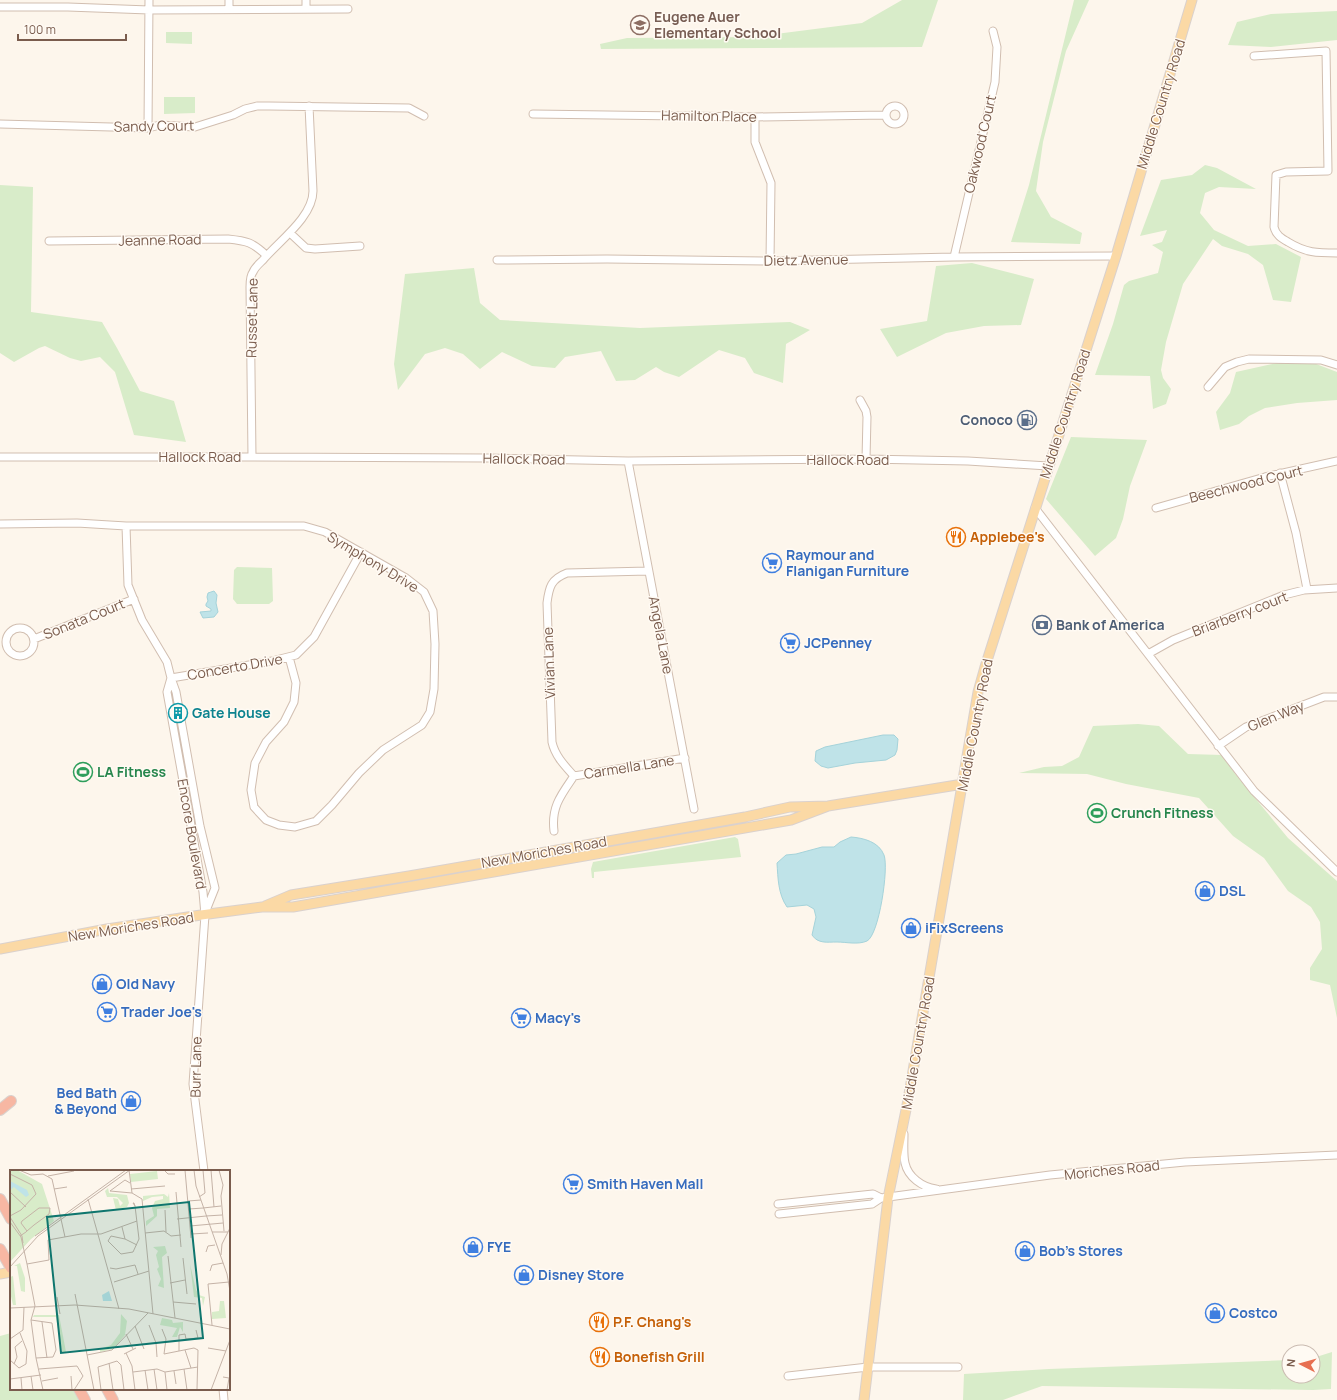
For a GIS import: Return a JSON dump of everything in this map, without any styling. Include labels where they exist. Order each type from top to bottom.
[{"type":"highway","points":[[0,1103],[10,1101],[0,1110]]},
{"type":"highway","points":[[0,1199],[10,1217]]},
{"type":"highway","points":[[0,1250],[10,1266]]},
{"type":"highway","points":[[80,1390],[85,1400]]},
{"type":"highway","points":[[108,1390],[113,1400]]},
{"type":"main road","name":"Middle Country Road","points":[[864,1400],[884,1198],[903,1122],[974,715],[985,667],[1116,256],[1192,0]]},
{"type":"main road","name":"New Moriches Road","points":[[262,907],[290,895],[409,876],[745,817],[790,807],[828,806],[963,784]]},
{"type":"main road","name":"New Moriches Road","points":[[0,949],[107,929],[262,907],[293,908],[791,820],[828,806]]},
{"type":"main road","points":[[0,1274],[10,1272]]},
{"type":"street","points":[[148,128],[149,0]]},
{"type":"street","points":[[229,0],[229,10]]},
{"type":"street","points":[[306,0],[306,9]]},
{"type":"street","points":[[0,7],[68,4],[149,10],[348,9]]},
{"type":"street","name":"Oakwood Court","points":[[954,257],[995,82],[996,47],[993,31]]},
{"type":"street","points":[[1254,56],[1326,51],[1328,171],[1286,172],[1276,175],[1274,227],[1277,235],[1299,249],[1312,252],[1337,253]]},
{"type":"street","name":"Sandy Court","points":[[0,124],[148,128],[160,125],[195,126],[257,106],[409,108],[424,116]]},
{"type":"street","name":"Russet Lane","points":[[252,456],[250,287],[252,273],[266,255],[290,233],[308,211],[313,196],[308,106]]},
{"type":"street","name":"Hamilton Place","points":[[534,114],[755,117],[885,115]]},
{"type":"street","points":[[755,117],[755,142],[770,184],[770,261]]},
{"type":"street","points":[[290,233],[306,248],[315,249],[360,246]]},
{"type":"street","name":"Jeanne Road","points":[[49,241],[244,240],[255,244],[266,255]]},
{"type":"street","name":"Dietz Avenue","points":[[497,260],[607,259],[770,261],[954,257],[1116,256]]},
{"type":"street","points":[[1208,387],[1225,367],[1249,359],[1322,360],[1337,365]]},
{"type":"street","points":[[860,400],[866,411],[867,417],[866,459]]},
{"type":"street","name":"Hallock Road","points":[[0,457],[252,456],[628,461],[866,459],[968,461],[1048,466]]},
{"type":"street","name":"Angela Lane","points":[[628,461],[694,809]]},
{"type":"street","name":"Beechwood Court","points":[[1156,508],[1258,478],[1337,461]]},
{"type":"street","points":[[1280,473],[1296,533],[1307,590]]},
{"type":"street","points":[[1035,508],[1254,791],[1337,872]]},
{"type":"street","name":"Symphony Drive","points":[[0,524],[77,523],[126,526],[304,526],[325,532],[406,578],[424,592],[433,612],[435,644],[434,689],[430,712],[422,725],[383,750],[359,773],[332,806],[316,821],[295,827],[279,825],[266,820],[254,807],[251,790],[255,763],[266,742],[284,722],[294,702],[296,683],[289,657]]},
{"type":"street","name":"Encore Boulevard","points":[[126,526],[128,586],[142,620],[167,662],[176,692],[200,826],[216,888],[205,915]]},
{"type":"street","name":"Concerto Drive","points":[[171,678],[272,661],[296,655],[314,638],[361,552]]},
{"type":"street","name":"Vivian Lane","points":[[574,776],[564,765],[555,751],[552,742],[547,603],[549,589],[556,578],[567,573],[648,571]]},
{"type":"street","name":"Briarberry court","points":[[1148,654],[1173,640],[1284,595],[1307,590],[1337,588]]},
{"type":"street","name":"Sonata Court","points":[[34,639],[134,599]]},
{"type":"street","points":[[15,628],[24,628],[29,631],[34,639],[30,652],[22,656],[12,654],[7,649],[6,645],[8,634],[15,628]]},
{"type":"street","name":"Encore Boulevard","points":[[171,678],[167,692],[203,892],[205,915]]},
{"type":"street","name":"Glen Way","points":[[1218,746],[1246,727],[1324,698],[1337,697]]},
{"type":"street","name":"Carmella Lane","points":[[574,776],[685,758]]},
{"type":"street","points":[[554,831],[554,813],[556,803],[574,776]]},
{"type":"street","name":"Burr Lane","points":[[204,1170],[193,1084],[205,915]]},
{"type":"street","points":[[903,1122],[905,1163],[909,1172],[913,1178],[929,1188],[942,1189]]},
{"type":"street","name":"Moriches Road","points":[[884,1198],[1050,1175],[1185,1162],[1337,1155]]},
{"type":"street","points":[[778,1204],[873,1194],[884,1198]]},
{"type":"street","points":[[779,1214],[872,1204],[884,1198]]},
{"type":"street","points":[[788,1376],[868,1367],[958,1367]]},
{"type":"street","points":[[223,1390],[224,1400]]},
{"type":"green space","points":[[902,0],[938,0],[922,47],[601,49],[600,44],[627,38],[753,37],[862,23]]},
{"type":"green space","points":[[1074,0],[1089,0],[1066,51],[1043,142],[1036,191],[1051,217],[1082,233],[1080,244],[1011,242],[1029,185]]},
{"type":"green space","points":[[1337,11],[1337,40],[1271,47],[1228,45],[1237,22],[1271,14]]},
{"type":"green space","points":[[166,32],[192,32],[192,44],[166,43]]},
{"type":"green space","points":[[164,97],[195,97],[195,113],[164,114]]},
{"type":"green space","points":[[1205,165],[1217,168],[1256,189],[1219,187],[1205,193],[1200,213],[1214,230],[1248,246],[1276,244],[1301,257],[1291,302],[1273,300],[1263,265],[1248,254],[1222,246],[1213,239],[1183,284],[1166,342],[1161,370],[1163,378],[1171,389],[1166,404],[1153,409],[1150,376],[1095,375],[1113,324],[1124,285],[1129,281],[1158,273],[1163,252],[1152,245],[1162,242],[1167,230],[1140,236],[1161,180],[1192,175]]},
{"type":"green space","points":[[0,185],[33,187],[31,312],[102,322],[140,391],[174,401],[186,442],[134,435],[115,372],[100,357],[81,361],[70,358],[45,346],[14,362],[0,353]]},
{"type":"green space","points":[[972,263],[1034,279],[1021,325],[984,326],[946,333],[897,357],[880,329],[927,321],[936,266]]},
{"type":"green space","points":[[474,268],[480,303],[500,320],[640,328],[790,322],[810,330],[786,344],[783,383],[754,373],[745,358],[719,350],[679,377],[664,372],[656,367],[635,380],[616,381],[601,351],[565,357],[555,368],[532,366],[502,352],[480,369],[463,354],[445,348],[425,354],[398,390],[394,364],[405,274]]},
{"type":"green space","points":[[1311,362],[1337,372],[1337,400],[1297,403],[1265,408],[1249,416],[1239,424],[1220,430],[1216,412],[1230,393],[1236,372],[1277,363]]},
{"type":"green space","points":[[1071,437],[1147,440],[1130,486],[1123,519],[1116,538],[1095,556],[1046,499]]},
{"type":"green space","points":[[237,567],[272,568],[273,601],[269,604],[237,604],[233,599],[234,570]]},
{"type":"green space","points":[[1138,724],[1159,726],[1188,754],[1222,755],[1236,775],[1288,838],[1337,881],[1337,1018],[1330,985],[1310,980],[1310,968],[1322,949],[1320,922],[1311,907],[1288,891],[1264,858],[1233,836],[1199,798],[1126,784],[1087,774],[1019,773],[1044,767],[1062,766],[1079,757],[1093,726]]},
{"type":"green space","points":[[735,837],[738,839],[741,857],[594,872],[594,878],[592,878],[591,869],[593,862]]},
{"type":"green space","points":[[10,1333],[10,1390],[79,1390],[85,1400],[0,1400],[0,1336]]},
{"type":"green space","points":[[1332,1352],[1331,1389],[1042,1386],[1003,1400],[963,1400],[964,1374],[1049,1369],[1281,1360],[1281,1384],[1321,1384],[1321,1355]]},
{"type":"water","points":[[214,591],[217,595],[216,603],[218,612],[214,617],[203,618],[200,612],[211,611],[211,609],[206,606],[208,601],[207,597],[208,593]]},
{"type":"water","points":[[883,735],[894,735],[898,739],[895,755],[886,760],[855,763],[828,768],[821,766],[815,761],[816,751],[825,747]]},
{"type":"water","points":[[851,837],[861,838],[875,844],[884,855],[884,886],[879,915],[871,936],[867,941],[852,943],[820,941],[812,935],[816,917],[814,909],[807,905],[787,907],[784,902],[779,886],[777,863],[786,855],[822,847],[834,847],[840,842]]},
{"type":"place","name":"Eugene Auer Elementary School","points":[[640,25]]},
{"type":"place","name":"Conoco","points":[[1027,420]]},
{"type":"place","name":"Applebee's","points":[[956,537]]},
{"type":"place","name":"Raymour and Flanigan Furniture","points":[[772,563]]},
{"type":"place","name":"Bank of America","points":[[1042,625]]},
{"type":"place","name":"JCPenney","points":[[790,643]]},
{"type":"place","name":"Gate House","points":[[178,713]]},
{"type":"place","name":"LA Fitness","points":[[83,772]]},
{"type":"place","name":"Crunch Fitness","points":[[1097,813]]},
{"type":"place","name":"DSL","points":[[1205,891]]},
{"type":"place","name":"iFixScreens","points":[[911,928]]},
{"type":"place","name":"Old Navy","points":[[102,984]]},
{"type":"place","name":"Trader Joe's","points":[[107,1012]]},
{"type":"place","name":"Macy's","points":[[521,1018]]},
{"type":"place","name":"Bed Bath & Beyond","points":[[131,1101]]},
{"type":"place","name":"Smith Haven Mall","points":[[573,1184]]},
{"type":"place","name":"FYE","points":[[473,1247]]},
{"type":"place","name":"Bob's Stores","points":[[1025,1251]]},
{"type":"place","name":"Disney Store","points":[[524,1275]]},
{"type":"place","name":"Costco","points":[[1215,1313]]},
{"type":"place","name":"P.F. Chang's","points":[[599,1322]]},
{"type":"place","name":"Bonefish Grill","points":[[600,1357]]}]
